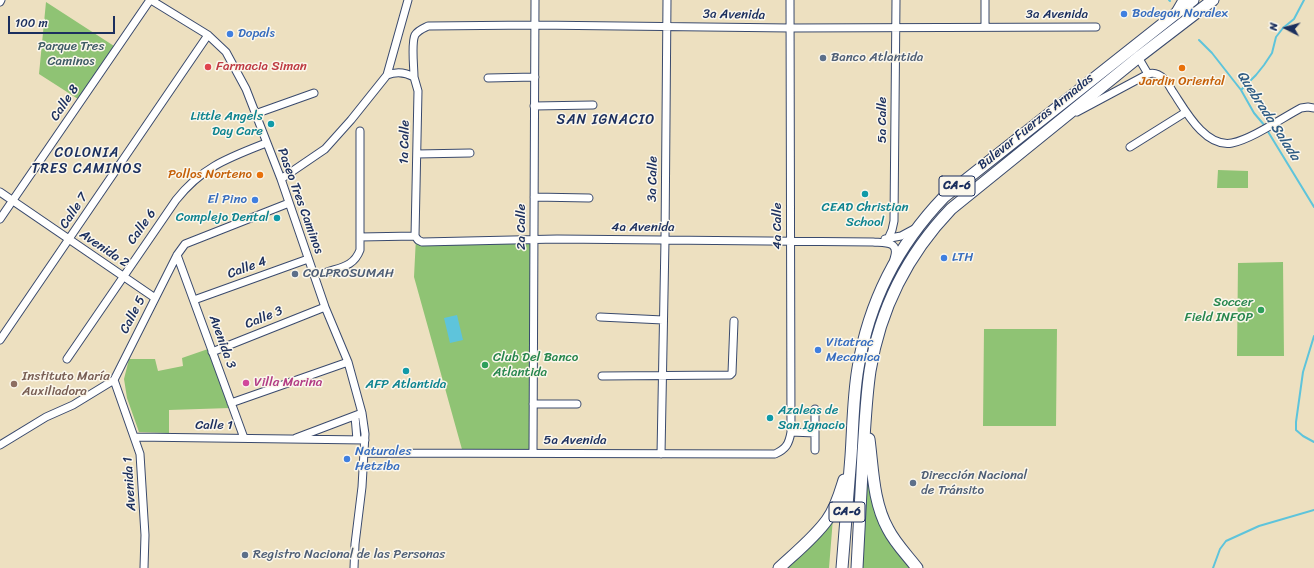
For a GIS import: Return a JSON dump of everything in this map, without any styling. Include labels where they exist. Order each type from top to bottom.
[{"type":"highway","name":"Bulevar Fuerzas Armadas","points":[[842,568],[855,390],[861,350],[874,306],[893,265],[917,227],[944,197],[1193,0]]},
{"type":"highway","name":"Bulevar Fuerzas Armadas","points":[[857,568],[866,410],[870,371],[882,321],[895,289],[913,257],[938,223],[951,209],[1059,121],[1213,0]]},
{"type":"highway","points":[[866,410],[876,498],[880,513],[895,541],[917,568]]},
{"type":"highway","points":[[779,568],[811,538],[828,519],[837,503],[851,456]]},
{"type":"street","name":"Paseo Tres Caminos","points":[[151,0],[208,35],[226,52],[246,89],[281,180],[325,307],[348,362],[358,415],[365,440],[354,568]]},
{"type":"street","name":"Calle 8","points":[[0,219],[151,0]]},
{"type":"street","points":[[281,180],[326,149],[387,75],[408,0]]},
{"type":"street","name":"2a Calle","points":[[533,453],[535,0]]},
{"type":"street","name":"3a Calle","points":[[661,454],[668,25],[667,0]]},
{"type":"street","name":"4a Calle","points":[[784,450],[789,442],[791,432],[790,0]]},
{"type":"street","name":"5a Calle","points":[[888,239],[894,221],[896,0]]},
{"type":"street","points":[[985,0],[985,27]]},
{"type":"street","points":[[1172,16],[1182,0]]},
{"type":"street","name":"3a Avenida","points":[[414,77],[415,36],[420,30],[428,26],[535,24],[790,28],[1096,27]]},
{"type":"street","name":"Calle 7","points":[[0,340],[208,35]]},
{"type":"street","points":[[1138,58],[1148,74]]},
{"type":"street","points":[[387,75],[394,72],[401,72],[414,77]]},
{"type":"street","points":[[1059,121],[1148,74],[1155,73],[1164,79],[1186,112],[1206,136],[1216,141],[1232,143],[1254,134],[1301,108],[1314,108]]},
{"type":"street","name":"1a Calle","points":[[414,77],[417,82],[418,91],[415,236]]},
{"type":"street","points":[[488,78],[535,77]]},
{"type":"street","points":[[255,114],[314,93]]},
{"type":"street","points":[[534,106],[593,105]]},
{"type":"street","points":[[1130,147],[1186,112]]},
{"type":"street","points":[[327,272],[349,265],[356,259],[360,250],[360,130]]},
{"type":"street","name":"Calle 6","points":[[67,359],[176,200],[192,182],[213,166],[266,143]]},
{"type":"street","points":[[417,154],[470,153]]},
{"type":"street","name":"Avenida 2","points":[[0,192],[155,298]]},
{"type":"street","points":[[534,197],[589,198]]},
{"type":"street","name":"Calle 5","points":[[114,380],[177,255],[185,244],[289,203]]},
{"type":"street","name":"4a Avenida","points":[[873,242],[901,236],[917,227]]},
{"type":"street","name":"4a Avenida","points":[[360,236],[415,236],[422,242],[533,240],[873,242],[891,244],[895,247],[896,251],[893,265]]},
{"type":"street","name":"Avenida 3","points":[[177,255],[244,438]]},
{"type":"street","name":"Calle 4","points":[[194,300],[308,259]]},
{"type":"street","name":"Calle 3","points":[[212,352],[325,307]]},
{"type":"street","points":[[600,317],[663,320]]},
{"type":"street","points":[[602,376],[732,374],[734,321]]},
{"type":"street","points":[[231,403],[348,362]]},
{"type":"street","points":[[0,445],[46,417],[73,405],[114,380]]},
{"type":"street","name":"Avenida 1","points":[[114,380],[140,454],[145,535],[144,568]]},
{"type":"street","points":[[533,404],[577,404]]},
{"type":"street","points":[[814,450],[815,409]]},
{"type":"street","points":[[357,440],[358,415]]},
{"type":"street","name":"Calle 1","points":[[292,439],[358,415]]},
{"type":"street","points":[[791,432],[815,433]]},
{"type":"street","name":"Calle 1","points":[[135,437],[365,440]]},
{"type":"street","name":"5a Avenida","points":[[364,453],[775,454],[784,450]]},
{"type":"green space","name":"Parque Tres Caminos","points":[[46,2],[114,46],[78,99],[39,74]]},
{"type":"green space","points":[[1218,170],[1248,171],[1248,188],[1217,188]]},
{"type":"green space","name":"Club Del Banco Atlantida","points":[[416,237],[422,240],[531,240],[531,453],[463,453],[414,277]]},
{"type":"green space","name":"Soccer Field INFOP","points":[[1283,262],[1284,356],[1237,356],[1238,263]]},
{"type":"green space","points":[[984,329],[1057,329],[1056,426],[983,426]]},
{"type":"green space","points":[[208,349],[230,408],[169,410],[169,433],[139,432],[127,398],[124,379],[129,359],[155,359],[158,371],[183,366],[182,358]]},
{"type":"green space","points":[[868,471],[872,495],[913,568],[862,568]]},
{"type":"green space","points":[[833,518],[829,568],[784,568]]},
{"type":"water","points":[[457,315],[463,340],[450,343],[444,318]]},
{"type":"waterway","points":[[1241,90],[1264,65],[1272,53],[1276,37],[1283,28],[1294,19],[1304,0]]},
{"type":"waterway","name":"Quebrada Salada","points":[[1199,40],[1212,53],[1241,90],[1254,113],[1265,126]]},
{"type":"waterway","name":"Quebrada Salada","points":[[1267,130],[1314,207]]},
{"type":"waterway","name":"Quebrada Salada","points":[[1314,336],[1303,372],[1296,422],[1296,430],[1314,442]]},
{"type":"waterway","name":"Quebrada Salada","points":[[1213,568],[1220,549],[1226,541],[1259,526],[1314,510]]},
{"type":"place","name":"Bodegon Noralex","points":[[1124,14]]},
{"type":"place","name":"Dopals","points":[[230,34]]},
{"type":"place","name":"Banco Atlantida","points":[[823,58]]},
{"type":"place","name":"Farmacia Siman","points":[[208,67]]},
{"type":"place","name":"Jardin Oriental","points":[[1182,68]]},
{"type":"place","name":"Little Angels Day Care","points":[[271,124]]},
{"type":"place","name":"Pollos Norteno","points":[[260,175]]},
{"type":"place","name":"CEAD Christian School","points":[[865,194]]},
{"type":"place","name":"El Pino","points":[[255,200]]},
{"type":"place","name":"Complejo Dental","points":[[277,218]]},
{"type":"place","name":"LTH","points":[[944,258]]},
{"type":"place","name":"COLPROSUMAH","points":[[295,274]]},
{"type":"place","name":"Soccer Field INFOP","points":[[1261,310]]},
{"type":"place","name":"Vitatrac Mecanica","points":[[818,350]]},
{"type":"place","name":"Club Del Banco Atlantida","points":[[485,365]]},
{"type":"place","name":"AFP Atlantida","points":[[406,371]]},
{"type":"place","name":"Villa Marina","points":[[246,383]]},
{"type":"place","name":"Instituto María Auxiliadora","points":[[14,384]]},
{"type":"place","name":"Azaleas de San Ignacio","points":[[770,418]]},
{"type":"place","name":"Naturales Hetziba","points":[[347,459]]},
{"type":"place","name":"Dirección Nacional de Tránsito","points":[[913,483]]},
{"type":"place","name":"Registro Nacional de las Personas","points":[[245,555]]},
{"type":"district","name":"SAN IGNACIO","points":[[606,120]]},
{"type":"district","name":"COLONIA TRES CAMINOS","points":[[87,162]]}]
